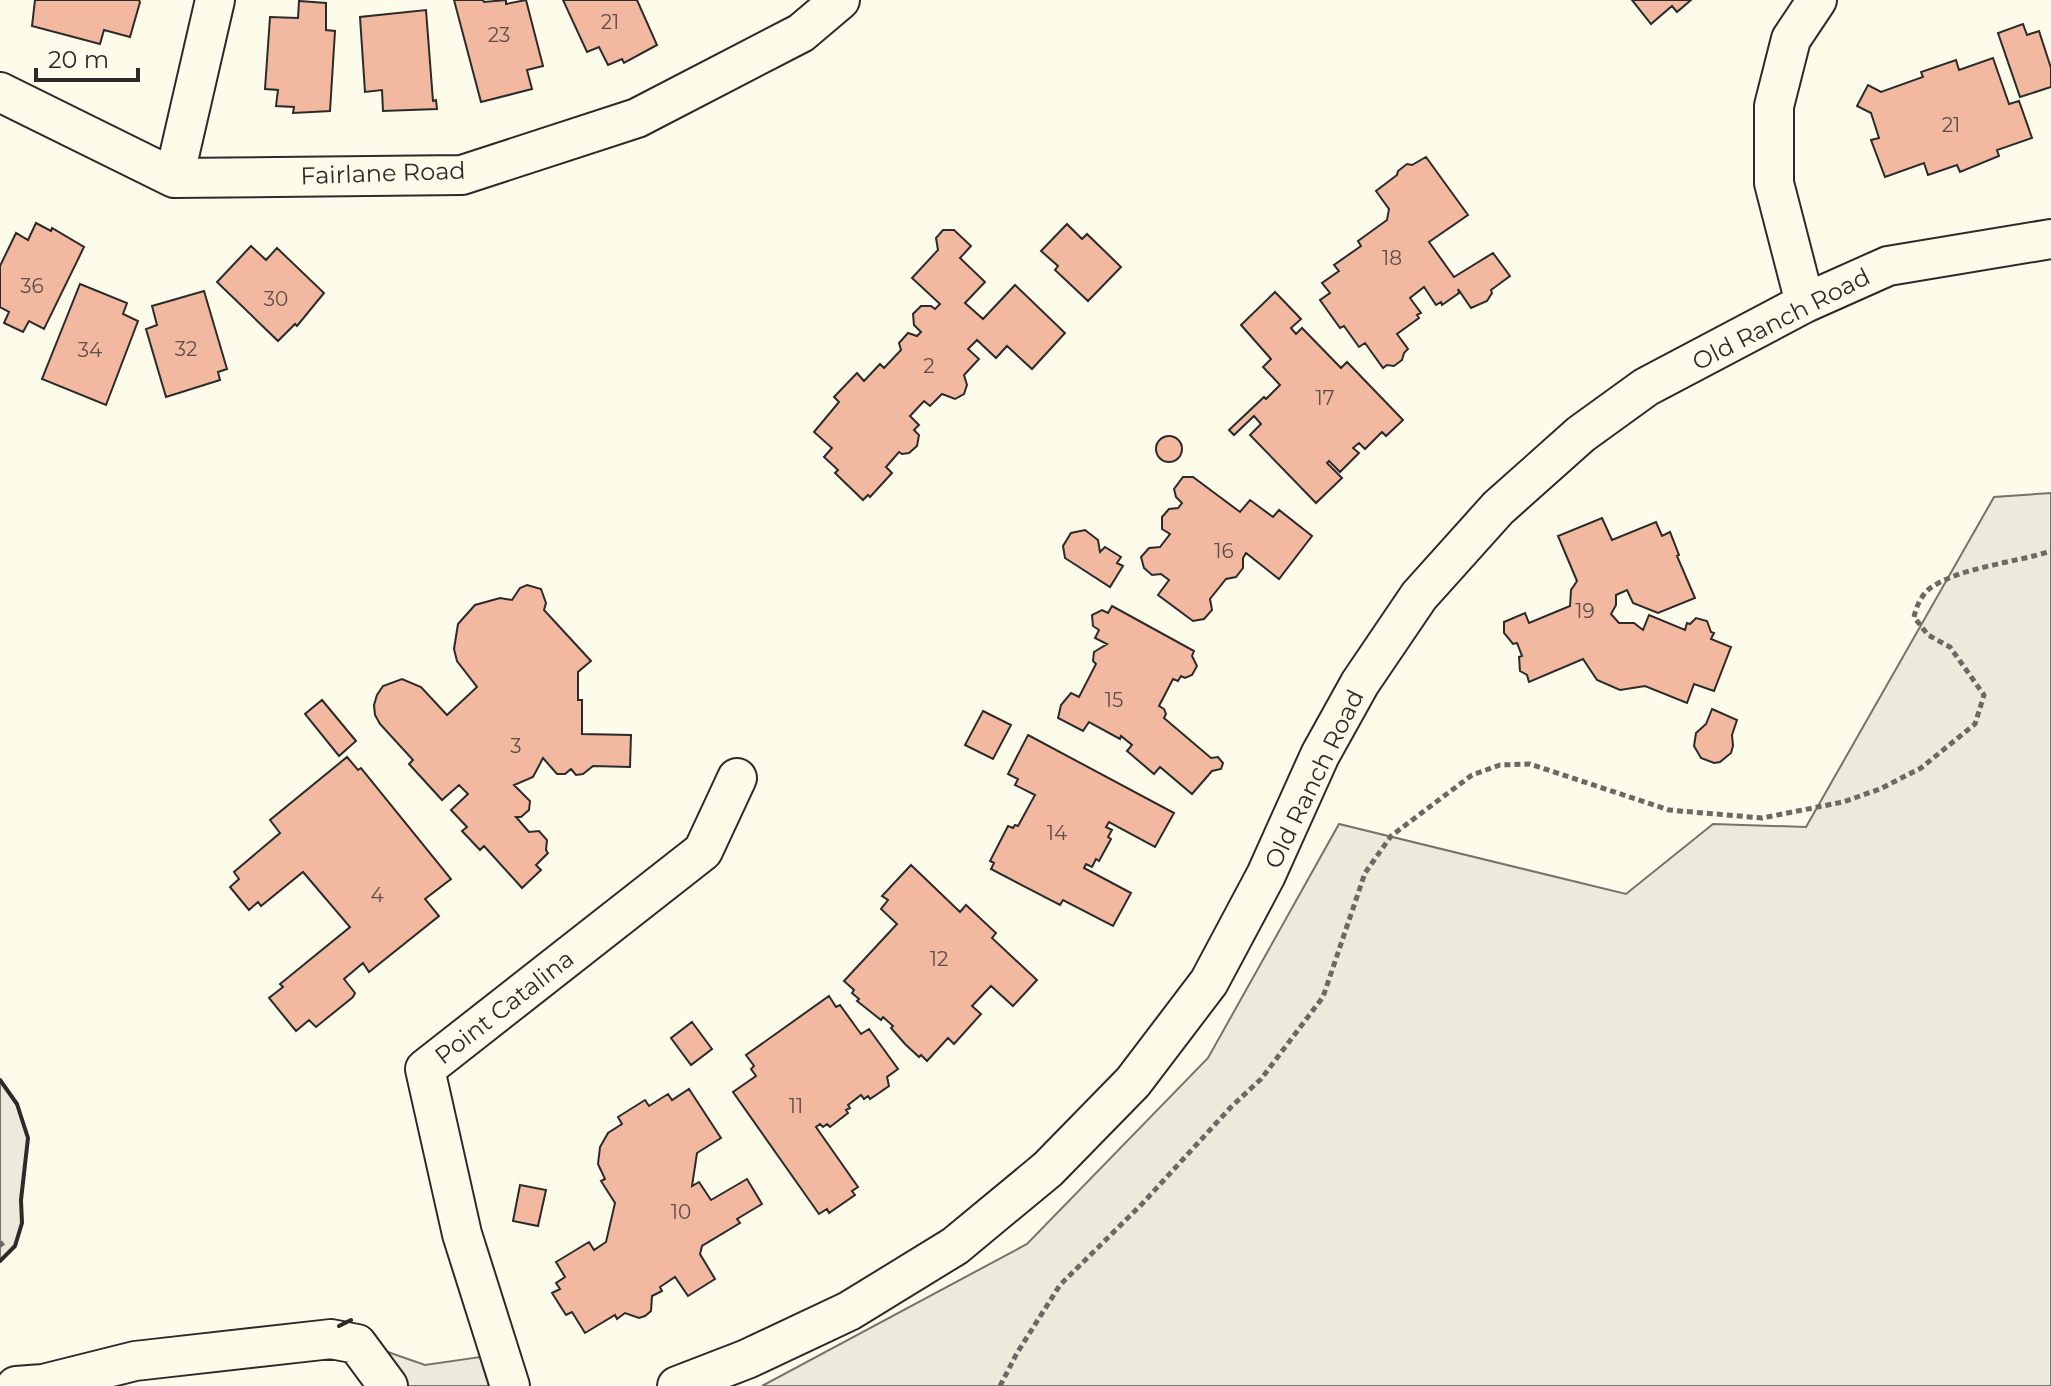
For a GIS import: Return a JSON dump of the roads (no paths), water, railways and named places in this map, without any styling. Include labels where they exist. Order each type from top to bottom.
[{"type":"street","points":[[174,178],[215,0]]},
{"type":"street","name":"Fairlane Road","points":[[0,92],[174,178],[462,175],[637,118],[801,33],[840,0]]},
{"type":"street","points":[[1805,303],[1774,183],[1774,106],[1791,39],[1817,0]]},
{"type":"street","name":"Old Ranch Road","points":[[677,1386],[747,1359],[849,1311],[955,1246],[1048,1169],[1133,1082],[1209,982],[1266,875],[1320,755],[1360,683],[1419,596],[1498,508],[1581,434],[1646,387],[1805,303],[1888,266],[2051,239]]},
{"type":"street","name":"Point Catalina","points":[[510,1386],[462,1234],[425,1069],[703,851],[737,778]]},
{"type":"street","points":[[16,1386],[43,1384],[135,1361],[331,1339],[357,1344],[388,1386]]}]
